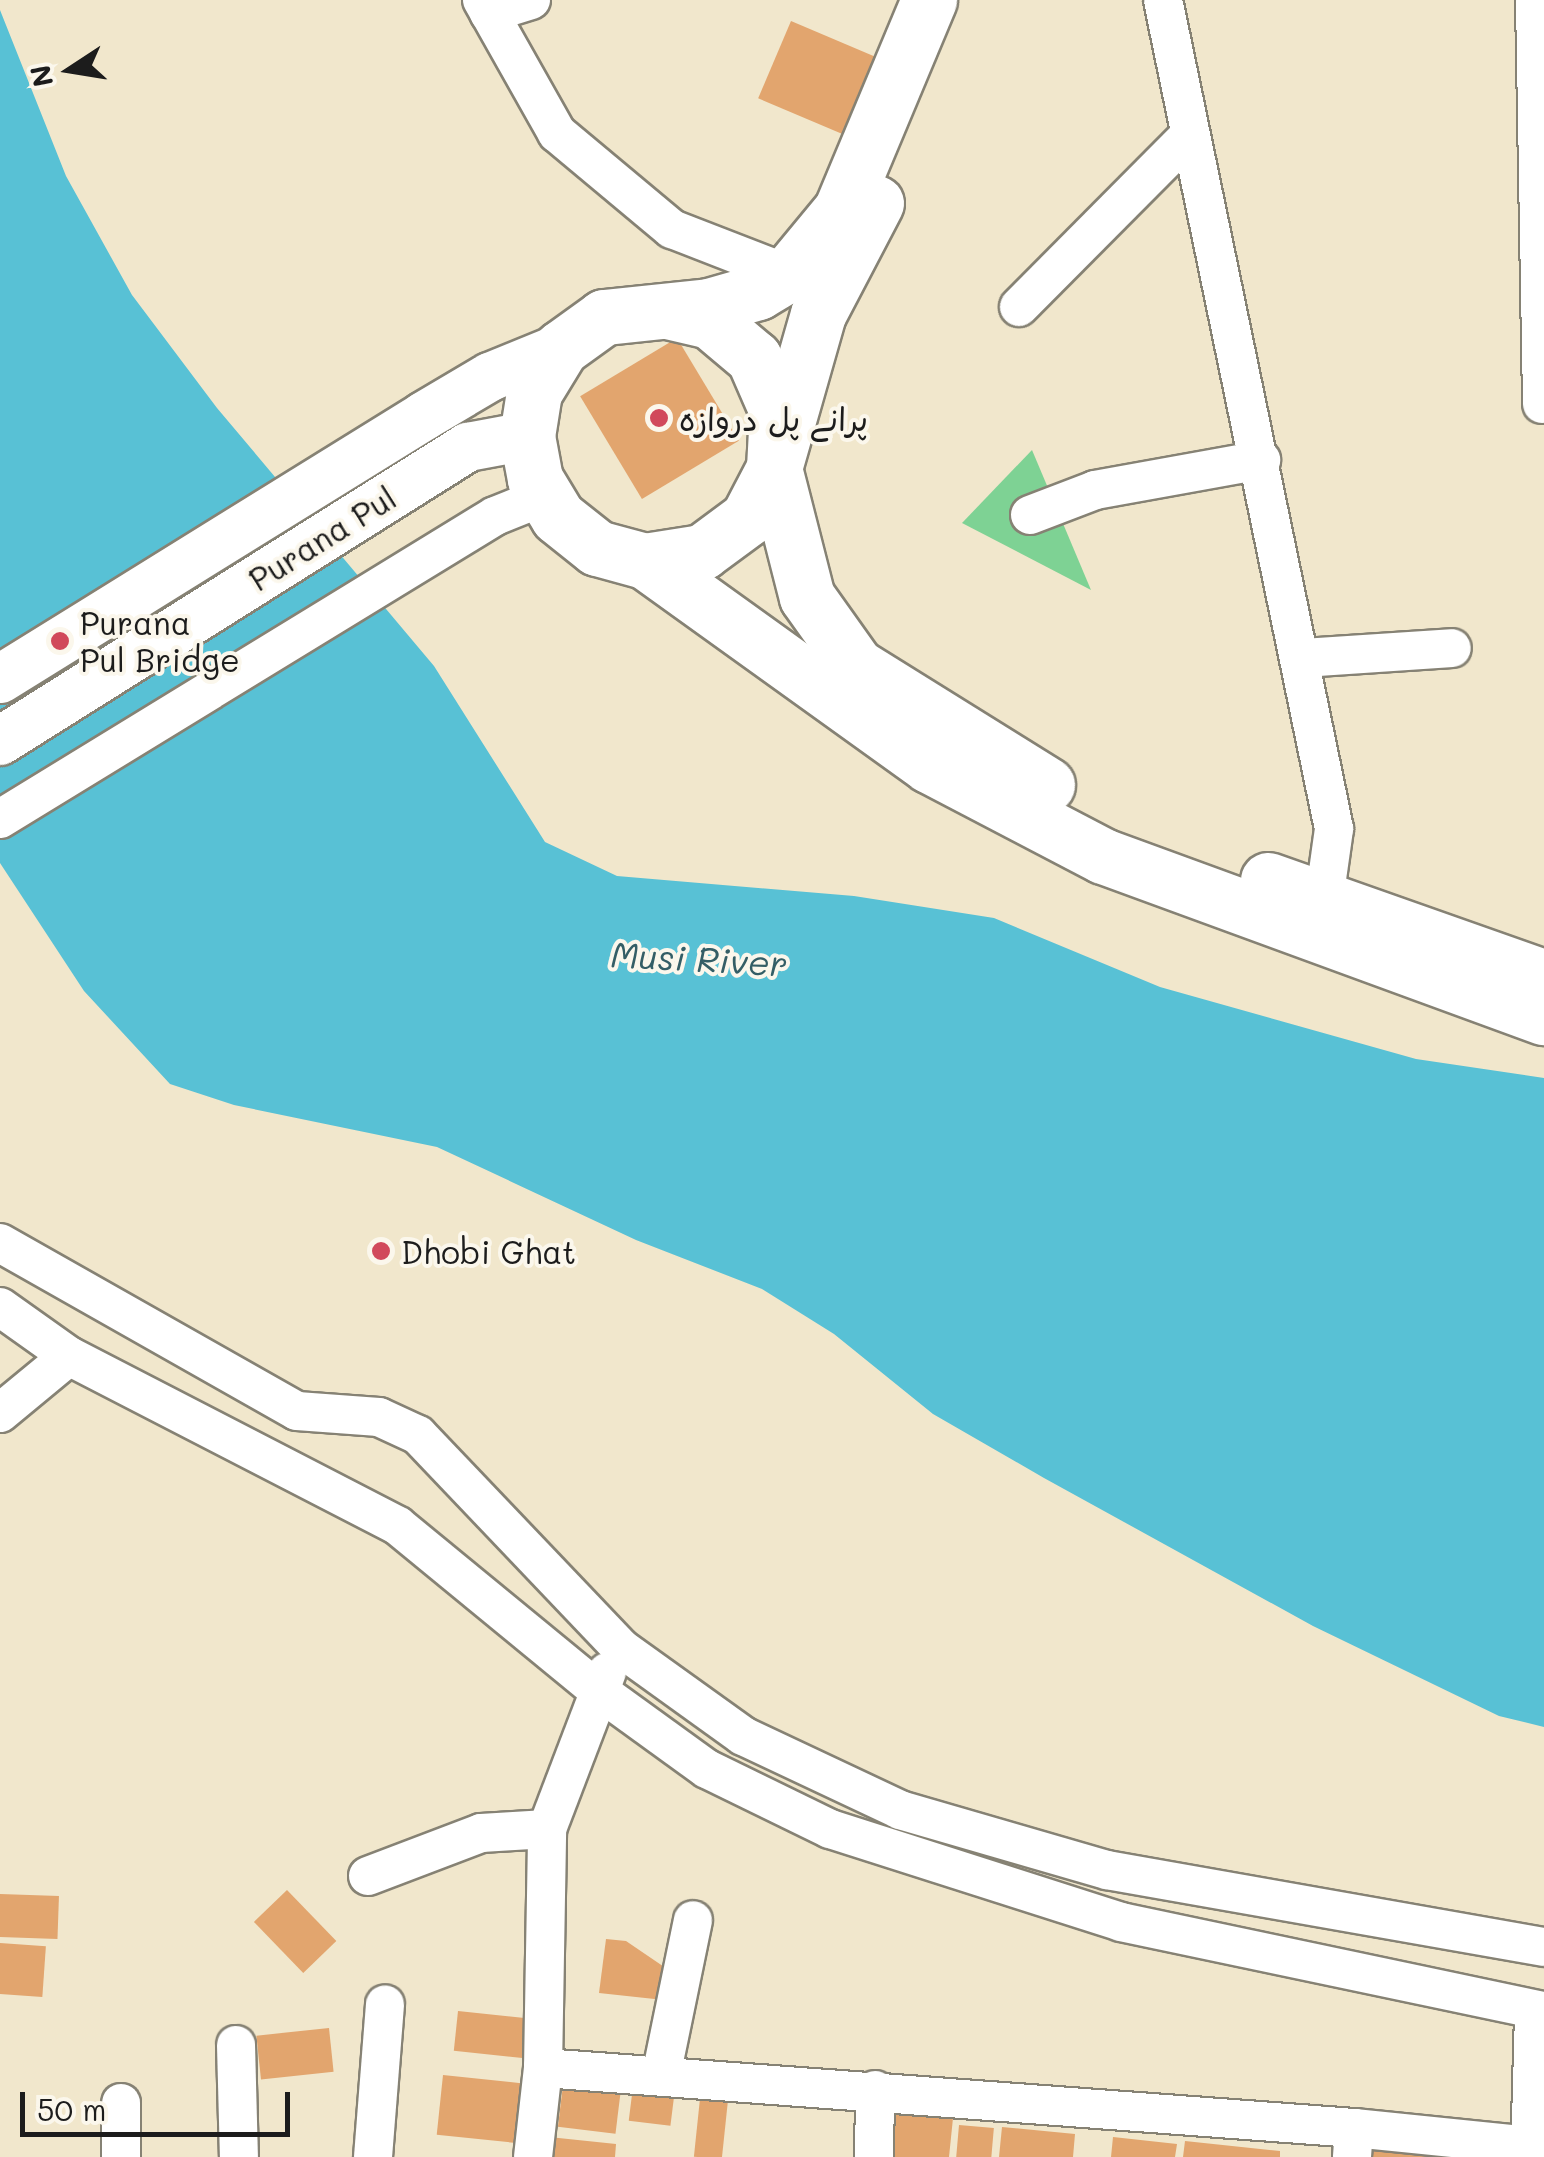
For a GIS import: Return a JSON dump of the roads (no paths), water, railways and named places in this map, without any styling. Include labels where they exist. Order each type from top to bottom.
[{"type":"highway","points":[[929,0],[841,210],[788,274],[758,292],[709,306],[655,308],[604,317],[561,348],[534,392],[527,436],[535,479],[558,517],[597,548],[645,561],[929,764],[1103,856],[1322,920],[1544,977]]},
{"type":"highway","points":[[645,561],[702,552],[748,518],[774,468],[818,314],[898,160],[962,0]]},
{"type":"highway","points":[[655,308],[710,321],[754,358],[777,410],[774,468],[807,597],[856,666],[999,760],[1129,828],[1322,920],[1544,1017]]},
{"type":"main road","name":"Purana Pul","points":[[0,679],[424,416],[561,348]]},
{"type":"main road","name":"Purana Pul","points":[[0,741],[468,447],[527,436]]},
{"type":"street","points":[[530,0],[485,6],[557,132],[672,229],[788,274]]},
{"type":"street","points":[[1162,0],[1303,658],[1334,828],[1322,920]]},
{"type":"street","points":[[1535,0],[1542,404]]},
{"type":"street","points":[[1019,307],[1189,136]]},
{"type":"street","points":[[1030,515],[1094,490],[1261,460]]},
{"type":"street","points":[[0,820],[495,516],[545,496]]},
{"type":"street","points":[[1303,658],[1452,648]]},
{"type":"street","points":[[0,1243],[297,1411],[380,1417],[418,1436],[622,1649],[742,1736],[900,1810],[1107,1870],[1544,1947]]},
{"type":"street","points":[[0,1307],[70,1356],[398,1526],[595,1688],[707,1769],[830,1829],[1121,1922],[1539,2011],[1530,2152],[1353,2142],[876,2090],[543,2068]]},
{"type":"street","points":[[0,1412],[70,1356]]},
{"type":"street","points":[[206,1427],[226,1374]]},
{"type":"street","points":[[533,2157],[543,2068],[547,1829],[595,1688],[622,1649]]},
{"type":"street","points":[[368,1876],[481,1833],[547,1829]]},
{"type":"street","points":[[661,2076],[693,1920]]},
{"type":"street","points":[[373,2157],[385,2004]]},
{"type":"street","points":[[236,2045],[239,2157]]},
{"type":"street","points":[[874,2157],[876,2090]]},
{"type":"street","points":[[120,2104],[121,2157]]},
{"type":"water","name":"Musi River","points":[[0,10],[66,176],[132,295],[217,408],[434,666],[545,842],[617,876],[854,896],[994,918],[1160,987],[1416,1059],[1544,1078],[1544,1727],[1499,1716],[1313,1626],[1044,1478],[933,1414],[834,1334],[762,1289],[636,1240],[437,1147],[234,1105],[170,1084],[84,991],[0,863]]},
{"type":"place","name":"پرانے پل دروازہ","points":[[659,418]]},
{"type":"place","name":"Purana Pul Bridge","points":[[60,641]]},
{"type":"place","name":"Dhobi Ghat","points":[[381,1251]]}]
